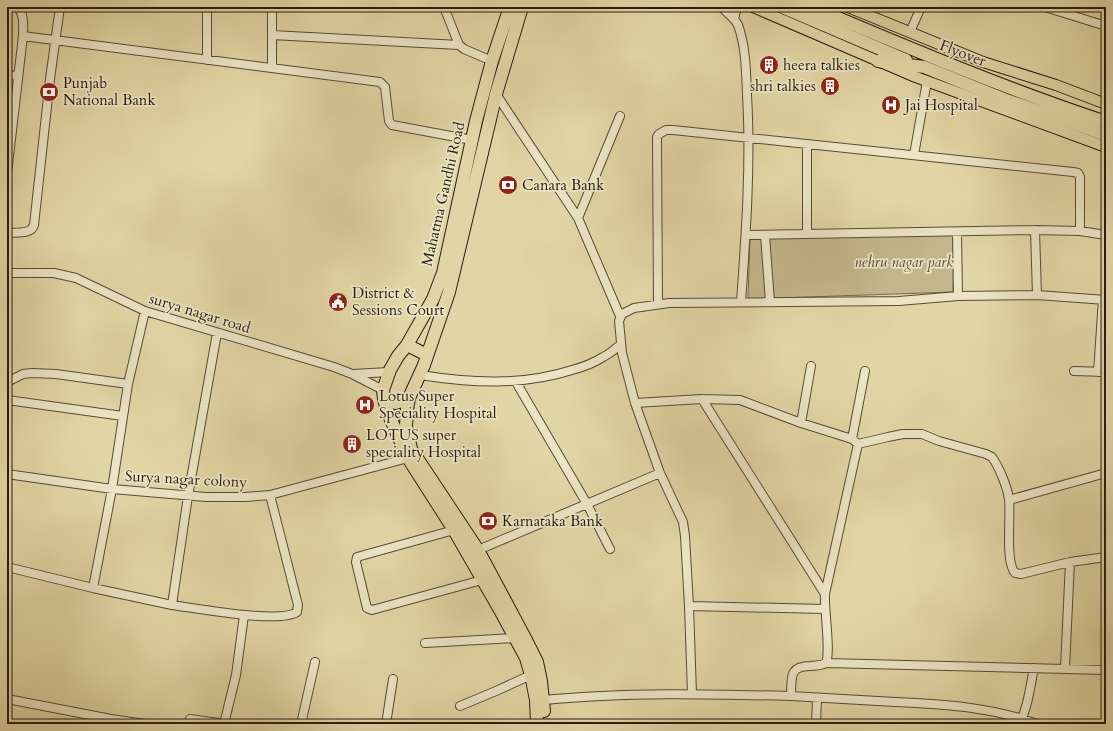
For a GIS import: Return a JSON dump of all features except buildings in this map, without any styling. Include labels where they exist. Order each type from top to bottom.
[{"type":"highway","name":"Mahatma Gandhi Road","points":[[384,394],[389,372],[434,299],[443,273],[472,140],[492,62],[510,7]]},
{"type":"highway","name":"Mahatma Gandhi Road","points":[[522,7],[496,94],[449,292],[420,375],[410,398],[406,417],[406,426],[411,449],[478,550],[537,662],[544,700],[545,724]]},
{"type":"highway","name":"Flyover","points":[[782,7],[882,56],[926,62]]},
{"type":"highway","name":"Flyover","points":[[812,7],[926,62],[1106,122]]},
{"type":"highway","points":[[926,62],[1009,101],[1106,135]]},
{"type":"highway","points":[[407,345],[427,355]]},
{"type":"highway","points":[[384,394],[396,403],[410,398]]},
{"type":"highway","points":[[384,394],[388,413],[408,458],[454,530],[526,658],[536,700],[537,724]]},
{"type":"main road","points":[[753,7],[882,56],[927,81],[1106,148]]},
{"type":"main road","points":[[848,7],[983,62],[1056,85],[1106,104]]},
{"type":"street","points":[[7,173],[9,124],[18,76],[23,36],[22,17],[17,7]]},
{"type":"street","points":[[7,233],[28,232],[33,228],[60,7]]},
{"type":"street","points":[[207,7],[207,60]]},
{"type":"street","points":[[272,67],[273,7]]},
{"type":"street","points":[[444,7],[459,44],[492,62]]},
{"type":"street","points":[[722,7],[734,19],[738,27],[745,55],[749,137],[746,235],[741,302]]},
{"type":"street","points":[[734,19],[737,7]]},
{"type":"street","points":[[910,32],[921,7]]},
{"type":"street","points":[[1045,7],[1106,26]]},
{"type":"street","points":[[272,35],[459,44]]},
{"type":"street","points":[[23,36],[380,82],[385,88],[389,121],[392,125],[472,140]]},
{"type":"street","points":[[7,75],[18,76]]},
{"type":"street","points":[[914,155],[927,81]]},
{"type":"street","points":[[496,94],[578,218],[620,316],[621,344],[635,403],[660,473],[683,522],[689,606],[692,694]]},
{"type":"street","points":[[578,218],[620,116]]},
{"type":"street","points":[[658,304],[657,137],[666,130],[749,137],[1078,173],[1080,180],[1080,232]]},
{"type":"street","points":[[806,144],[806,234]]},
{"type":"street","points":[[746,235],[1035,230],[1106,235]]},
{"type":"street","points":[[1035,230],[1037,295]]},
{"type":"street","points":[[957,232],[958,296]]},
{"type":"street","points":[[765,235],[770,302]]},
{"type":"street","name":"surya nagar road","points":[[7,273],[54,273],[76,278],[145,311],[352,374],[384,394]]},
{"type":"street","points":[[620,316],[624,311],[658,304],[899,301],[958,296],[1037,295],[1104,300],[1102,372],[1074,371]]},
{"type":"street","points":[[93,588],[112,489],[128,384],[145,311]]},
{"type":"street","points":[[172,605],[188,496],[217,333]]},
{"type":"street","points":[[420,375],[453,380],[516,382],[562,373],[588,365],[604,357],[621,344]]},
{"type":"street","points":[[801,423],[811,366]]},
{"type":"street","points":[[826,663],[828,654],[825,594],[855,442],[865,371]]},
{"type":"street","points":[[352,374],[389,372]]},
{"type":"street","points":[[7,382],[23,374],[32,373],[56,374],[128,384]]},
{"type":"street","points":[[516,382],[587,504],[610,549]]},
{"type":"street","points":[[635,403],[702,399],[732,399],[744,401],[855,442],[903,434],[922,434],[939,441],[990,455],[994,458],[1005,484],[1009,500],[1010,552],[1012,569],[1015,573],[1021,574],[1070,562],[1106,558]]},
{"type":"street","points":[[702,399],[825,594]]},
{"type":"street","points":[[7,400],[123,416]]},
{"type":"street","name":"Surya nagar colony","points":[[7,474],[112,489],[222,498],[270,495],[408,458]]},
{"type":"street","points":[[478,550],[660,473]]},
{"type":"street","points":[[1009,500],[1106,473]]},
{"type":"street","points":[[7,567],[172,605],[244,615],[287,616],[295,614],[299,609],[270,495]]},
{"type":"street","points":[[454,530],[357,557],[356,562],[368,609],[372,610],[482,580]]},
{"type":"street","points":[[1065,668],[1070,562]]},
{"type":"street","points":[[689,606],[825,609]]},
{"type":"street","points":[[189,724],[190,719],[225,724],[236,675],[244,615]]},
{"type":"street","points":[[426,643],[515,638]]},
{"type":"street","points":[[301,724],[315,662]]},
{"type":"street","points":[[791,696],[792,676],[797,668],[802,666],[822,665],[826,663],[1106,670]]},
{"type":"street","points":[[1021,721],[1034,668]]},
{"type":"street","points":[[460,706],[531,675]]},
{"type":"street","points":[[386,724],[393,679]]},
{"type":"street","points":[[544,700],[628,694],[791,696],[943,705],[981,710],[1037,724]]},
{"type":"street","points":[[816,724],[817,698]]},
{"type":"street","points":[[7,699],[111,721],[145,724]]},
{"type":"green space","name":"nehru nagar park","points":[[954,228],[953,292],[748,299],[750,236]]},
{"type":"place","name":"heera talkies","points":[[769,65]]},
{"type":"place","name":"shri talkies","points":[[830,86]]},
{"type":"place","name":"Punjab National Bank","points":[[49,92]]},
{"type":"place","name":"Jai Hospital","points":[[891,105]]},
{"type":"place","name":"Canara Bank","points":[[508,185]]},
{"type":"place","name":"District & Sessions Court","points":[[338,302]]},
{"type":"place","name":"Lotus Super Speciality Hospital","points":[[365,405]]},
{"type":"place","name":"LOTUS super speciality Hospital","points":[[352,444]]},
{"type":"place","name":"Karnataka Bank","points":[[488,521]]}]
